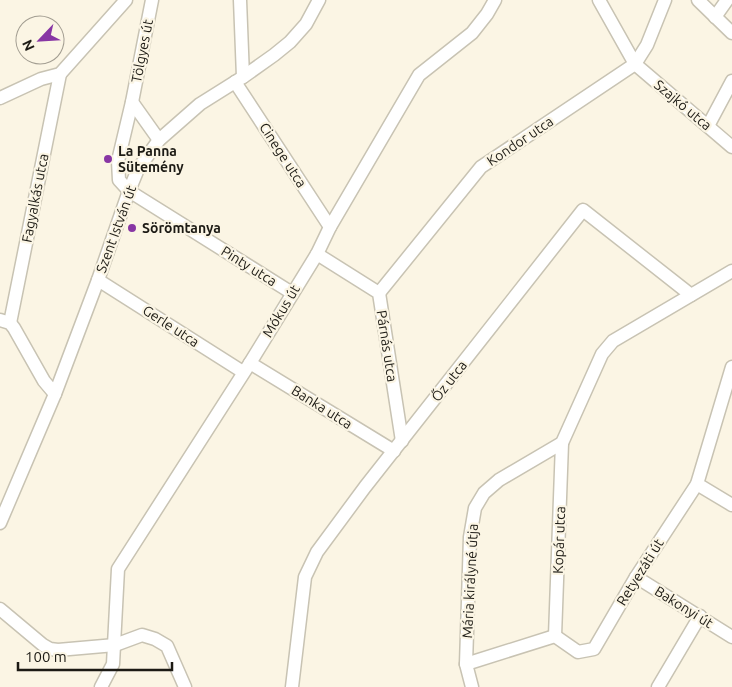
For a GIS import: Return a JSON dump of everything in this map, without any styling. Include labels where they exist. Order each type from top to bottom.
[{"type":"street","points":[[0,98],[42,78],[60,74],[126,0]]},
{"type":"street","name":"Tölgyes út","points":[[129,191],[119,180],[118,161],[132,102],[152,0]]},
{"type":"street","points":[[239,80],[240,0]]},
{"type":"street","name":"Szent István út","points":[[0,523],[55,394],[138,169],[159,140],[200,104],[239,80],[290,42],[306,24],[319,0]]},
{"type":"street","name":"Mókus út","points":[[101,687],[113,664],[118,569],[317,254],[330,228],[419,75],[472,33],[495,0]]},
{"type":"street","points":[[599,0],[635,64]]},
{"type":"street","name":"Kondor utca","points":[[379,294],[481,167],[635,64],[647,46],[665,0]]},
{"type":"street","points":[[698,0],[732,33]]},
{"type":"street","points":[[715,16],[727,0]]},
{"type":"street","name":"Szajkó utca","points":[[635,64],[732,147]]},
{"type":"street","name":"Fagyalkás utca","points":[[5,321],[60,74]]},
{"type":"street","name":"Cinege utca","points":[[239,80],[330,228]]},
{"type":"street","points":[[708,126],[732,82]]},
{"type":"street","name":"Tölgyes út","points":[[132,102],[159,140]]},
{"type":"street","name":"Pinty utca","points":[[129,191],[292,293]]},
{"type":"street","name":"Őz utca","points":[[292,687],[305,578],[316,552],[583,210],[691,295]]},
{"type":"street","name":"Párnás utca","points":[[317,254],[379,294],[398,446]]},
{"type":"street","points":[[562,443],[602,354],[608,346],[613,341],[732,271]]},
{"type":"street","name":"Gerle utca","points":[[98,280],[247,367]]},
{"type":"street","points":[[5,321],[14,328],[44,381],[55,394]]},
{"type":"street","name":"Banka utca","points":[[247,367],[398,446]]},
{"type":"street","name":"Retyezáti út","points":[[555,636],[578,652],[594,650],[636,577],[697,484],[732,368]]},
{"type":"street","name":"Kopár utca","points":[[555,636],[562,443]]},
{"type":"street","name":"Mária királyné útja","points":[[472,687],[466,664],[470,536],[475,508],[484,493],[499,480],[562,443]]},
{"type":"street","points":[[697,484],[732,505]]},
{"type":"street","name":"Bakonyi út","points":[[636,577],[732,637]]},
{"type":"street","points":[[0,609],[42,645],[50,649],[115,645],[142,635],[155,639],[167,646],[185,687]]},
{"type":"street","points":[[658,687],[700,616]]},
{"type":"street","points":[[466,664],[555,636]]},
{"type":"place","name":"La Panna Sütemény","points":[[108,159]]},
{"type":"place","name":"Sörömtanya","points":[[132,228]]}]
